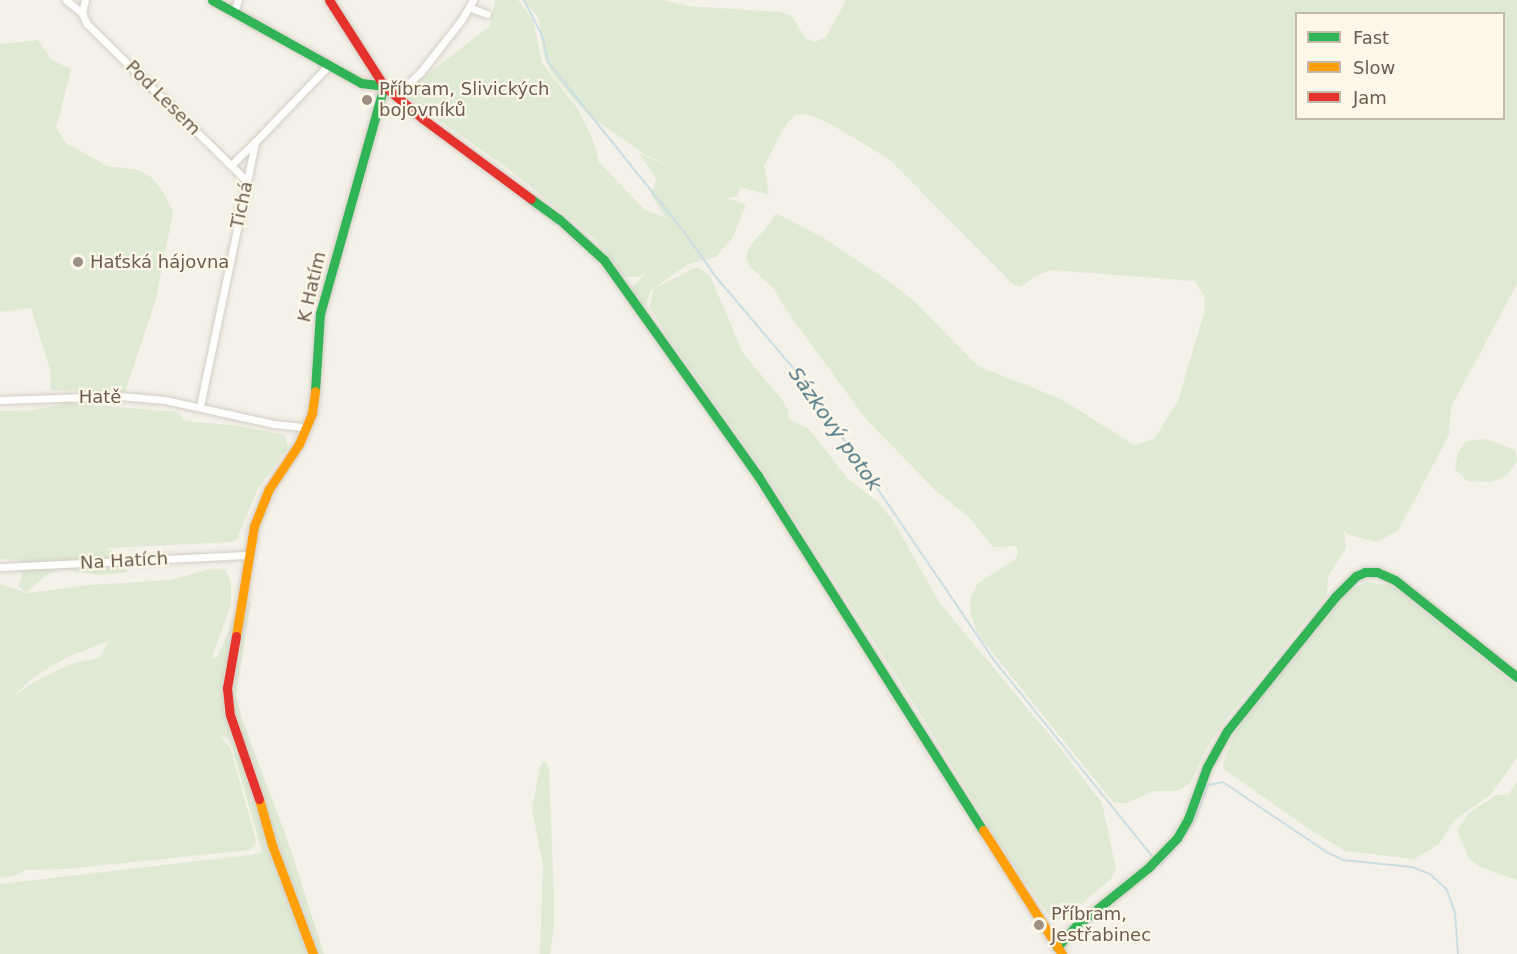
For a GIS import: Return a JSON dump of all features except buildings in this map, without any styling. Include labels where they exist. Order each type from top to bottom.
[{"type":"street","name":"Pod Lesem","points":[[66,0],[82,13],[87,24],[247,181]]},
{"type":"street","points":[[82,13],[85,0]]},
{"type":"street","points":[[212,0],[361,83],[384,86]]},
{"type":"street","points":[[234,12],[238,0]]},
{"type":"street","points":[[329,0],[362,55],[384,86],[423,119],[559,219],[584,239],[604,260],[758,476],[1060,951],[1076,926],[1148,868],[1177,838],[1188,819],[1211,758],[1227,731],[1335,597],[1356,576],[1365,572],[1377,572],[1395,580],[1517,677]]},
{"type":"street","points":[[395,96],[420,73],[472,4],[487,14]]},
{"type":"street","points":[[231,165],[328,66]]},
{"type":"street","name":"K Hatím","points":[[313,954],[272,846],[248,761],[229,709],[228,669],[248,555],[260,506],[299,444],[315,396],[320,313],[384,86]]},
{"type":"street","name":"Tichá","points":[[200,406],[255,142]]},
{"type":"street","name":"Hatě","points":[[0,400],[120,396],[200,406]]},
{"type":"street","points":[[200,406],[274,424],[305,427]]},
{"type":"street","name":"Na Hatích","points":[[0,567],[248,555]]},
{"type":"green space","points":[[495,0],[518,0],[533,20],[542,63],[578,109],[593,140],[599,162],[645,210],[666,218],[651,195],[656,179],[639,153],[678,170],[644,154],[586,113],[553,75],[544,57],[538,17],[523,0],[663,0],[688,6],[780,12],[791,15],[806,39],[815,42],[826,37],[846,0],[1517,0],[1517,284],[1451,407],[1449,435],[1398,531],[1376,542],[1347,534],[1344,530],[1346,548],[1328,576],[1327,595],[1227,718],[1208,745],[1190,784],[1176,791],[1154,791],[1126,803],[1114,803],[978,635],[971,615],[970,598],[978,583],[1016,559],[1018,552],[1016,546],[993,547],[969,517],[936,491],[866,419],[791,317],[773,288],[749,266],[746,257],[749,247],[772,221],[776,213],[822,237],[887,280],[915,302],[978,366],[1061,399],[1134,445],[1154,439],[1178,401],[1204,313],[1205,297],[1195,281],[1051,270],[1035,276],[1021,287],[1014,285],[889,159],[829,123],[807,114],[795,115],[786,124],[764,166],[769,195],[740,187],[737,197],[726,198],[746,204],[733,237],[716,257],[688,264],[650,291],[646,308],[630,290],[647,271],[638,277],[624,277],[594,238],[510,170],[402,94],[490,26]]},
{"type":"green space","points":[[38,40],[52,60],[71,69],[56,128],[66,143],[107,166],[138,170],[151,177],[162,190],[173,212],[156,299],[125,392],[50,390],[51,373],[31,308],[0,312],[0,44]]},
{"type":"green space","points":[[697,267],[710,276],[743,353],[783,401],[788,410],[789,419],[809,429],[848,479],[878,502],[894,522],[939,602],[1056,743],[1102,803],[1116,869],[1111,879],[1067,916],[1057,919],[1049,915],[1008,858],[910,697],[765,474],[669,339],[650,307],[653,289]]},
{"type":"green space","points":[[68,403],[178,412],[184,421],[240,426],[285,435],[288,448],[258,488],[237,539],[232,542],[106,548],[111,550],[128,572],[100,575],[60,569],[45,576],[26,593],[18,586],[22,576],[20,560],[0,559],[0,411],[33,410]]},
{"type":"green space","points":[[1485,439],[1515,450],[1517,460],[1507,475],[1492,482],[1467,481],[1455,469],[1458,452],[1466,441]]},
{"type":"green space","points":[[206,570],[225,570],[231,581],[231,604],[212,657],[216,658],[221,649],[240,603],[251,602],[236,695],[242,719],[290,847],[324,954],[0,954],[0,884],[262,852],[230,740],[219,735],[230,747],[256,840],[254,846],[249,850],[67,869],[26,870],[17,875],[0,878],[0,584],[27,593],[90,585],[170,580]],"holes":[[[109,641],[99,658],[73,663],[36,681],[11,698],[35,676],[68,657]]]},
{"type":"green space","points":[[1366,582],[1392,586],[1517,686],[1517,758],[1491,794],[1454,821],[1439,844],[1414,859],[1345,851],[1309,829],[1224,769],[1223,764],[1233,736],[1251,709],[1348,592]]},
{"type":"green space","points":[[543,762],[547,763],[549,771],[554,895],[554,927],[550,954],[540,954],[543,864],[532,809]]},
{"type":"green space","points":[[1517,782],[1517,880],[1480,867],[1469,859],[1457,831],[1468,814],[1496,795],[1508,795]]},
{"type":"waterway","name":"Sázkový potok","points":[[524,0],[542,35],[548,62],[684,232],[716,277],[805,382],[993,659],[1153,857]]},
{"type":"waterway","name":"Sázkový potok","points":[[1161,865],[1194,823],[1208,785],[1223,782],[1328,853],[1343,860],[1412,867],[1430,874],[1447,890],[1455,913],[1458,954]]},
{"type":"traffic: fast","points":[[212,0],[361,83],[384,86],[320,313],[315,391]]},
{"type":"traffic: fast","points":[[531,199],[559,219],[604,260],[758,476],[983,830]]},
{"type":"traffic: fast","points":[[1057,947],[1076,926],[1148,868],[1177,838],[1188,819],[1207,767],[1227,731],[1335,597],[1356,576],[1365,572],[1377,572],[1395,580],[1517,677]]},
{"type":"traffic: slow","points":[[236,636],[254,526],[269,489],[299,444],[312,413],[315,391]]},
{"type":"traffic: slow","points":[[259,799],[272,845],[313,954]]},
{"type":"traffic: slow","points":[[983,830],[1062,954]]},
{"type":"traffic: jam","points":[[329,0],[384,86],[423,119],[531,199]]},
{"type":"traffic: jam","points":[[236,636],[227,688],[230,715],[259,799]]},
{"type":"place","name":"Příbram, Slivických bojovníků","points":[[367,100]]},
{"type":"place","name":"Haťská hájovna","points":[[78,262]]},
{"type":"place","name":"Příbram, Jestřabinec","points":[[1039,925]]}]
